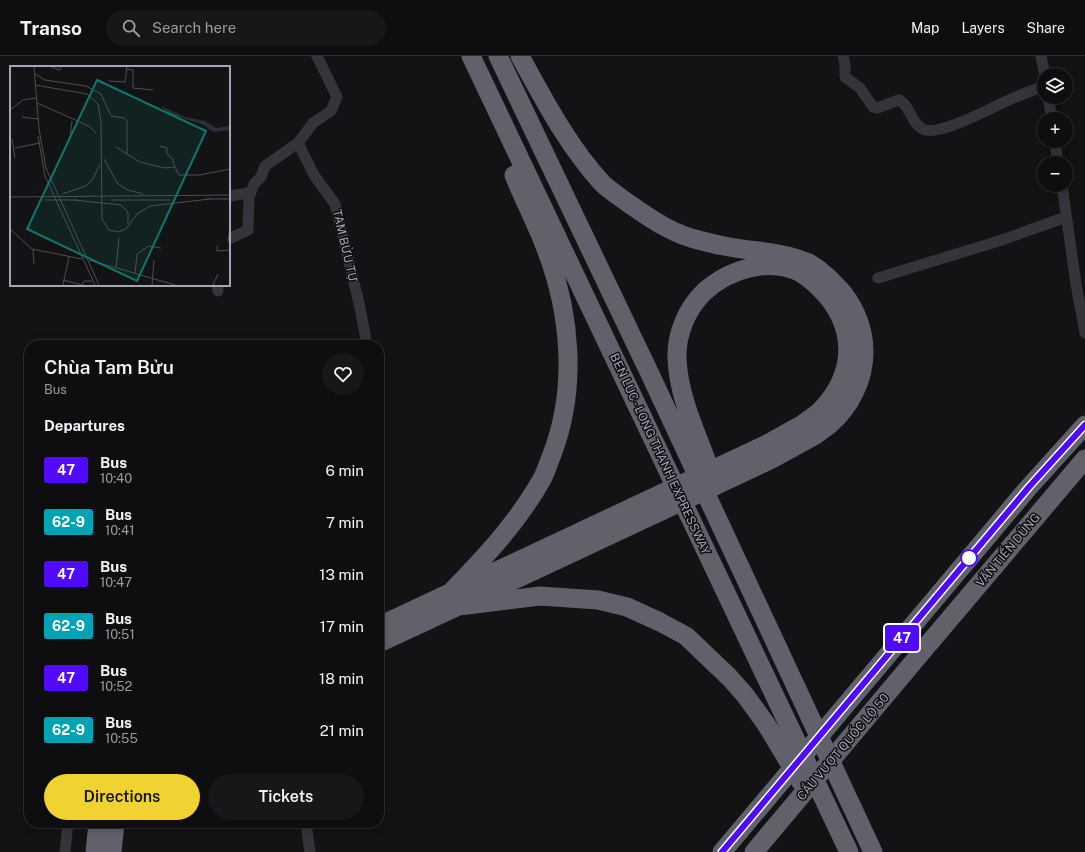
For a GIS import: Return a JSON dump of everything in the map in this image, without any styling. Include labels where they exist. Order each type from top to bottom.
[{"type":"highway","points":[[455,599],[484,558],[527,505],[543,478],[556,444],[564,414],[569,359],[560,294],[545,244],[462,56]]},
{"type":"highway","name":"BEN LUC - LONG THANH EXPRESSWAY","points":[[471,56],[849,852]]},
{"type":"highway","name":"BEN LUC - LONG THANH EXPRESSWAY","points":[[498,56],[782,655],[873,852]]},
{"type":"highway","points":[[384,640],[455,599],[553,553],[803,424],[840,416],[851,400],[858,384],[864,363],[864,343],[859,321],[848,299],[830,279],[808,262],[782,254],[724,246],[690,238],[661,226],[603,184],[574,148],[547,105],[520,56]]},
{"type":"highway","points":[[782,655],[719,501],[701,442],[686,406],[679,382],[677,358],[680,332],[689,310],[700,296],[712,285],[727,276],[747,269],[766,266],[785,268],[801,274],[821,289],[835,307],[845,327],[848,347],[847,364],[840,384],[828,404],[823,419]]},
{"type":"highway","name":"VĂN TIẾN DŨNG","points":[[913,625],[1029,487],[1085,425]]},
{"type":"highway","name":"VĂN TIẾN DŨNG","points":[[931,641],[1085,459]]},
{"type":"highway","points":[[384,624],[455,599],[540,596],[598,600],[627,607],[643,613],[686,636],[730,677],[755,708],[824,817],[844,852]]},
{"type":"highway","name":"CẦU VƯỢT QUỐC LỘ 50","points":[[722,852],[913,625]]},
{"type":"highway","name":"CẦU VƯỢT QUỐC LỘ 50","points":[[754,852],[931,641]]},
{"type":"highway","points":[[95,852],[97,828]]},
{"type":"highway","points":[[112,852],[114,828]]},
{"type":"street","points":[[230,239],[248,230],[250,193],[254,184],[261,177],[265,166],[298,143],[313,123],[331,111],[337,97],[317,56]]},
{"type":"street","points":[[843,56],[845,64],[845,77],[860,88],[873,107],[877,108],[899,100],[905,105],[916,124],[929,130],[948,126],[1037,89]]},
{"type":"street","points":[[1041,56],[1044,68]]},
{"type":"street","name":"TAM BỬU TỰ","points":[[298,143],[314,175],[335,204],[359,302],[366,340]]},
{"type":"street","points":[[1063,192],[1085,333]]},
{"type":"street","points":[[230,196],[250,193]]},
{"type":"street","points":[[878,278],[1002,240],[1066,218]]},
{"type":"street","points":[[65,852],[67,828]]},
{"type":"street","points":[[307,828],[310,852]]},
{"type":"bus line","name":"47","points":[[722,852],[1029,487],[1085,425]]}]
